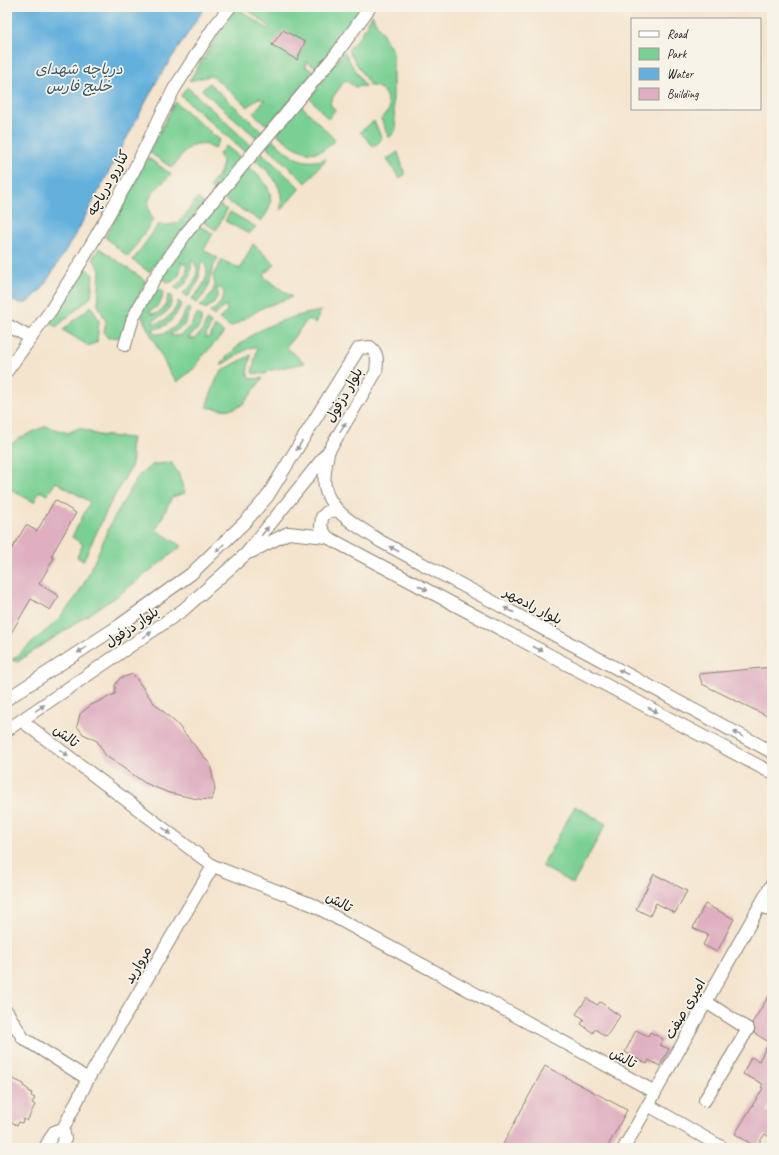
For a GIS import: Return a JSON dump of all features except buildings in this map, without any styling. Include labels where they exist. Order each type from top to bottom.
[{"type":"street","name":"کناررو دریاچه","points":[[7,371],[31,338],[84,257],[132,174],[174,89],[214,27],[230,7]]},
{"type":"street","points":[[125,345],[133,318],[154,279],[187,232],[336,54],[370,7]]},
{"type":"street","points":[[7,325],[31,338]]},
{"type":"street","name":"بلوار دزفول","points":[[7,699],[120,625],[191,574],[212,556],[267,497],[355,352],[359,348],[370,347],[377,357],[376,372],[328,452],[246,554],[183,610],[7,730]]},
{"type":"street","name":"بلوار رادمهر","points":[[328,452],[324,475],[325,488],[337,510],[380,541],[772,752]]},
{"type":"street","points":[[327,537],[321,527],[322,517],[327,512],[337,510]]},
{"type":"street","points":[[246,554],[288,533],[327,537],[772,774]]},
{"type":"street","name":"تالش","points":[[22,721],[213,866],[313,905],[655,1092]]},
{"type":"street","name":"مروارید","points":[[60,1148],[65,1138],[63,1129],[88,1079],[213,866]]},
{"type":"street","name":"امیری صفت","points":[[624,1148],[772,884]]},
{"type":"street","points":[[761,905],[772,911]]},
{"type":"street","points":[[705,1100],[748,1028],[706,1002]]},
{"type":"street","points":[[7,1012],[22,1038],[88,1079]]},
{"type":"street","points":[[648,1105],[723,1148]]},
{"type":"street","name":"مروارید","points":[[45,1148],[54,1132],[63,1129]]},
{"type":"green space","points":[[236,7],[268,29],[270,27],[244,7],[361,7],[335,46],[316,68],[306,61],[306,67],[314,72],[268,126],[253,113],[265,100],[258,98],[248,107],[215,78],[210,76],[189,81]]},
{"type":"green space","points":[[372,15],[393,52],[393,102],[396,130],[389,138],[381,119],[389,110],[388,101],[382,90],[375,86],[370,86],[348,50],[360,36]]},
{"type":"green space","points":[[344,52],[365,86],[355,87],[345,80],[331,100],[330,104],[335,110],[328,119],[309,97]]},
{"type":"green space","points":[[209,83],[264,133],[258,139],[202,90]]},
{"type":"green space","points":[[187,87],[252,146],[245,152],[181,96]]},
{"type":"green space","points":[[175,102],[220,140],[214,149],[207,145],[200,144],[190,147],[172,168],[149,152]]},
{"type":"green space","points":[[300,104],[335,140],[320,151],[312,153],[305,152],[291,145],[277,134]]},
{"type":"green space","points":[[374,121],[382,139],[374,147],[360,132]]},
{"type":"green space","points":[[273,140],[285,151],[296,158],[310,161],[326,159],[306,183],[266,146]]},
{"type":"green space","points":[[226,146],[241,158],[214,192],[209,187],[222,168],[219,154]]},
{"type":"green space","points":[[261,152],[300,188],[280,211],[281,196],[276,182],[261,165],[254,160]]},
{"type":"green space","points":[[398,152],[405,175],[399,178],[387,159]]},
{"type":"green space","points":[[147,157],[171,174],[152,194],[148,205],[149,212],[153,220],[128,257],[105,237],[130,193]]},
{"type":"green space","points":[[247,166],[265,184],[271,197],[267,213],[261,221],[220,197]]},
{"type":"green space","points":[[197,198],[204,203],[149,272],[133,260],[159,224],[166,225],[178,222],[186,215]]},
{"type":"green space","points":[[216,203],[227,210],[216,230],[202,221]]},
{"type":"green space","points":[[230,212],[256,227],[249,234],[225,221]]},
{"type":"green space","points":[[197,225],[213,233],[204,250],[218,258],[214,264],[208,287],[196,303],[191,299],[202,287],[206,278],[207,273],[204,263],[201,263],[198,282],[188,297],[183,293],[190,287],[195,279],[197,271],[194,262],[191,261],[191,270],[187,281],[178,290],[174,287],[180,283],[186,274],[186,264],[181,263],[180,270],[175,280],[169,283],[159,276]]},
{"type":"green space","points":[[253,244],[275,264],[264,274],[265,278],[292,297],[264,307],[231,327],[219,319],[227,311],[226,305],[214,316],[210,312],[218,306],[223,299],[224,292],[220,288],[217,288],[218,295],[213,304],[205,309],[200,306],[207,300],[213,291],[215,285],[213,275],[222,260],[240,269]]},
{"type":"green space","points":[[99,248],[146,281],[134,305],[122,337],[108,338],[104,333],[106,321],[98,305],[100,270],[93,259]]},
{"type":"green space","points":[[85,267],[93,275],[91,297],[56,327],[49,321]]},
{"type":"green space","points":[[154,286],[163,291],[160,303],[149,311],[153,314],[156,314],[164,308],[168,295],[172,296],[167,311],[162,316],[154,320],[153,324],[162,322],[166,319],[175,309],[178,301],[182,304],[171,321],[159,328],[153,329],[155,334],[161,334],[171,330],[179,322],[187,307],[191,310],[184,325],[170,335],[179,335],[187,330],[197,314],[201,316],[201,323],[198,329],[188,338],[194,339],[201,333],[207,320],[211,323],[205,338],[210,337],[215,326],[224,333],[200,359],[197,366],[177,382],[170,373],[140,313]]},
{"type":"green space","points":[[91,306],[99,320],[97,342],[89,346],[63,330]]},
{"type":"green space","points":[[321,311],[315,323],[308,319],[286,347],[305,363],[268,371],[266,374],[252,373],[257,349],[255,347],[249,348],[221,365],[223,361],[242,343],[263,329],[297,316]]},
{"type":"green space","points":[[251,355],[248,368],[249,377],[251,379],[263,378],[245,401],[240,406],[235,408],[218,409],[206,407],[217,378],[223,370]]},
{"type":"green space","points":[[46,426],[68,433],[79,428],[98,435],[132,438],[130,450],[133,458],[131,467],[110,504],[83,561],[77,557],[83,544],[72,537],[90,502],[56,482],[47,495],[40,491],[34,502],[7,488],[7,448],[19,438]]},
{"type":"green space","points":[[171,462],[178,473],[185,493],[172,497],[156,530],[182,546],[120,594],[17,662],[12,660],[56,622],[77,596],[88,576],[112,521],[139,475],[152,465]]},
{"type":"green space","points":[[575,806],[606,824],[573,884],[542,866]]},
{"type":"water","name":"دریاچه شهدای خلیج فارس","points":[[7,7],[205,7],[158,79],[78,230],[42,289],[27,303],[20,303],[7,299]]}]
